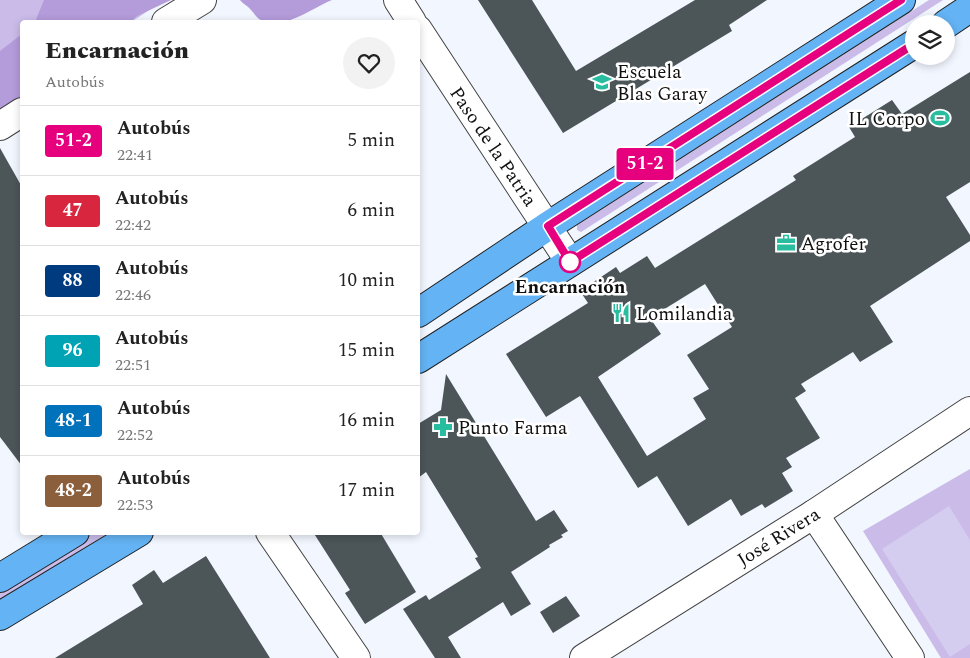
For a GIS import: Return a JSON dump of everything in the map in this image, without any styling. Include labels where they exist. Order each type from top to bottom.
[{"type":"highway","points":[[420,312],[548,226],[901,0]]},
{"type":"highway","points":[[955,18],[970,8]]},
{"type":"highway","points":[[420,358],[905,50]]},
{"type":"highway","points":[[0,578],[70,535]]},
{"type":"highway","points":[[0,616],[134,535]]},
{"type":"street","points":[[169,20],[202,0]]},
{"type":"street","points":[[398,0],[411,20]]},
{"type":"street","name":"Paso de la Patria","points":[[420,33],[570,262]]},
{"type":"street","points":[[0,126],[20,113]]},
{"type":"street","name":"José Rivera","points":[[584,658],[814,514],[970,411]]},
{"type":"street","points":[[814,514],[910,658]]},
{"type":"street","points":[[272,535],[356,658]]},
{"type":"shaded area","points":[[0,0],[165,0],[134,20],[20,20],[20,96],[0,111]]},
{"type":"shaded area","points":[[44,0],[171,0],[132,20],[36,20]]},
{"type":"shaded area","points":[[240,0],[332,0],[289,20],[261,20]]},
{"type":"shaded area","points":[[929,0],[943,0],[920,15],[906,15]]},
{"type":"shaded area","points":[[905,15],[905,24],[581,232],[577,230],[577,225]]},
{"type":"shaded area","points":[[20,36],[20,108],[0,120],[0,51]]},
{"type":"shaded area","points":[[970,469],[970,658],[941,658],[863,531]]},
{"type":"shaded area","points":[[949,506],[970,540],[970,644],[950,657],[882,549]]},
{"type":"shaded area","points":[[91,535],[105,535],[0,601],[0,592]]},
{"type":"building","points":[[478,0],[532,0],[576,71],[695,0],[767,0],[729,25],[732,31],[563,133]]},
{"type":"building","points":[[970,72],[970,182],[946,197],[970,235],[970,241],[870,306],[893,342],[860,362],[853,352],[801,384],[806,391],[795,398],[820,438],[786,458],[792,467],[782,473],[793,491],[765,508],[762,504],[741,516],[731,499],[688,526],[657,476],[638,488],[580,396],[546,417],[506,354],[588,303],[580,291],[616,267],[620,273],[647,256],[655,268],[796,180],[793,176],[855,137],[849,127],[892,100],[902,114]],"holes":[[[705,284],[732,327],[687,355],[709,389],[693,398],[706,419],[647,456],[598,377],[661,334],[650,318]]]},
{"type":"building","points":[[0,148],[20,183],[20,463],[0,437]]},
{"type":"building","points":[[446,374],[536,521],[554,510],[568,531],[561,535],[563,537],[549,545],[550,547],[511,572],[531,604],[511,616],[503,602],[448,637],[461,658],[435,658],[403,609],[426,595],[429,600],[481,568],[475,558],[478,557],[426,472],[420,476],[420,423],[441,410]]},
{"type":"building","points":[[315,535],[382,535],[416,592],[365,624],[345,593],[350,590]]},
{"type":"building","points":[[206,556],[270,658],[55,658],[143,604],[132,585],[154,570],[163,583]]},
{"type":"building","points":[[566,596],[580,616],[553,633],[540,612]]},
{"type":"bus line","name":"51-2","points":[[901,0],[548,226],[570,262],[905,50]]},
{"type":"place","name":"Escuela Blas Garay","points":[[602,82]]},
{"type":"place","name":"IL Corpo","points":[[940,118]]},
{"type":"place","name":"Agrofer","points":[[786,243]]},
{"type":"place","name":"Encarnación","points":[[570,262]]},
{"type":"place","name":"Lomilandia","points":[[621,313]]},
{"type":"place","name":"Punto Farma","points":[[443,427]]}]
